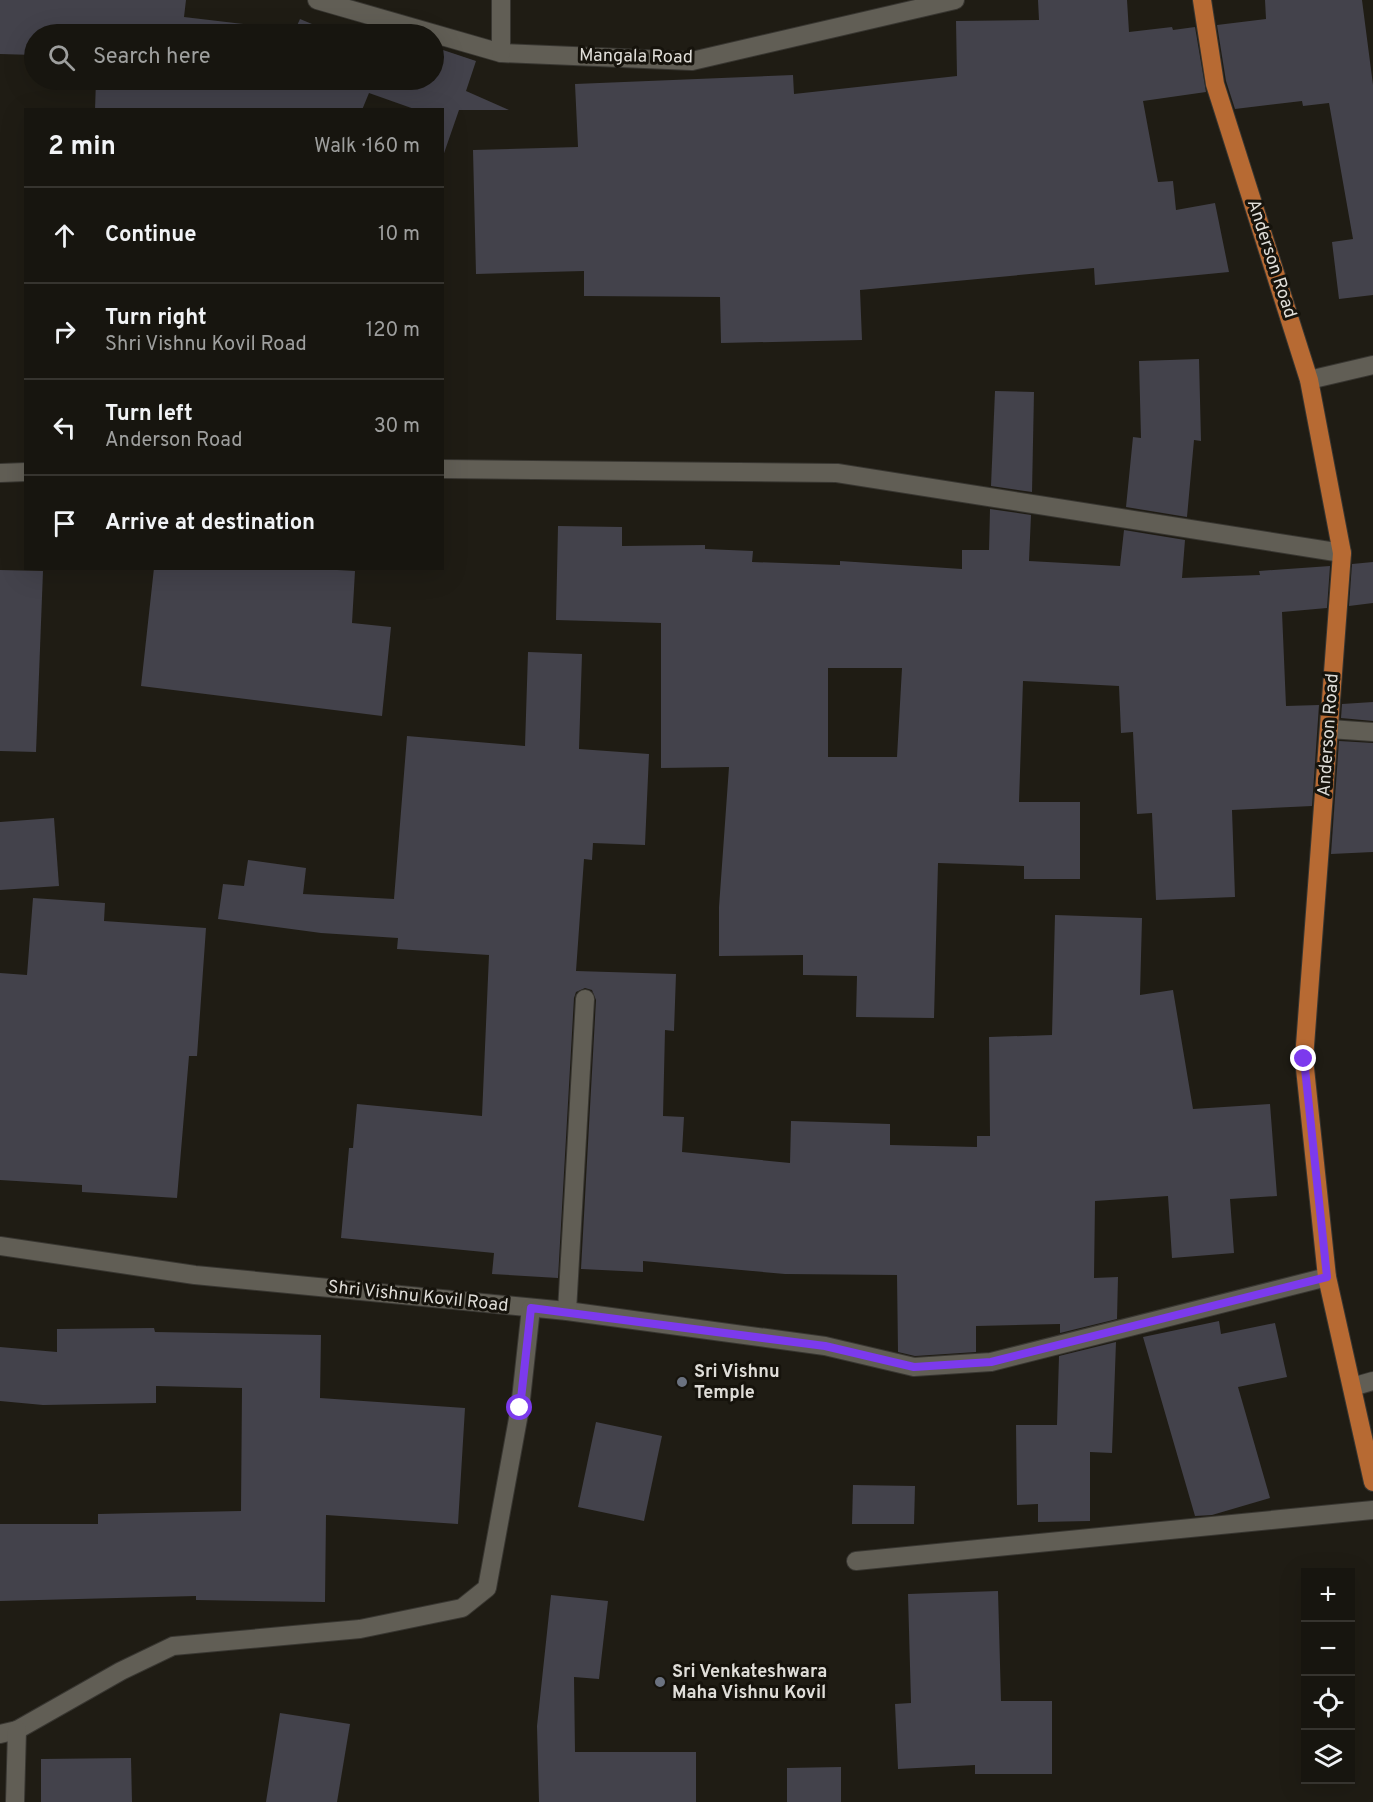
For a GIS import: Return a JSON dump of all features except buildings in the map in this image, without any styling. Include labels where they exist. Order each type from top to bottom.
[{"type":"main road","name":"Anderson Road","points":[[1202,0],[1215,84],[1309,380],[1342,553],[1304,1059],[1327,1277],[1373,1482]]},
{"type":"street","name":"Mangala Road","points":[[317,0],[400,24]]},
{"type":"street","points":[[501,0],[501,53]]},
{"type":"street","name":"Mangala Road","points":[[444,37],[501,53],[692,61],[955,0]]},
{"type":"street","points":[[1309,380],[1373,365]]},
{"type":"street","points":[[444,469],[837,473],[1342,553]]},
{"type":"street","points":[[0,473],[24,472]]},
{"type":"street","points":[[1330,729],[1373,732]]},
{"type":"street","points":[[567,1311],[585,999]]},
{"type":"street","name":"Shri Vishnu Kovil Road","points":[[0,1246],[195,1275],[567,1311],[825,1346],[914,1367],[958,1366],[991,1362],[1327,1277]]},
{"type":"street","points":[[15,1802],[8,1732],[172,1646],[360,1629],[462,1608],[487,1588],[520,1408],[531,1308]]},
{"type":"street","points":[[1352,1387],[1373,1381]]},
{"type":"street","points":[[855,1561],[1373,1510]]},
{"type":"place","name":"Sri Vishnu Temple","points":[[682,1382]]},
{"type":"place","name":"Sri Venkateshwara Maha Vishnu Kovil","points":[[660,1682]]},
{"type":"route","points":[[520,1408],[531,1308],[825,1346],[914,1367],[958,1366],[991,1362],[1327,1277],[1304,1059]]}]
